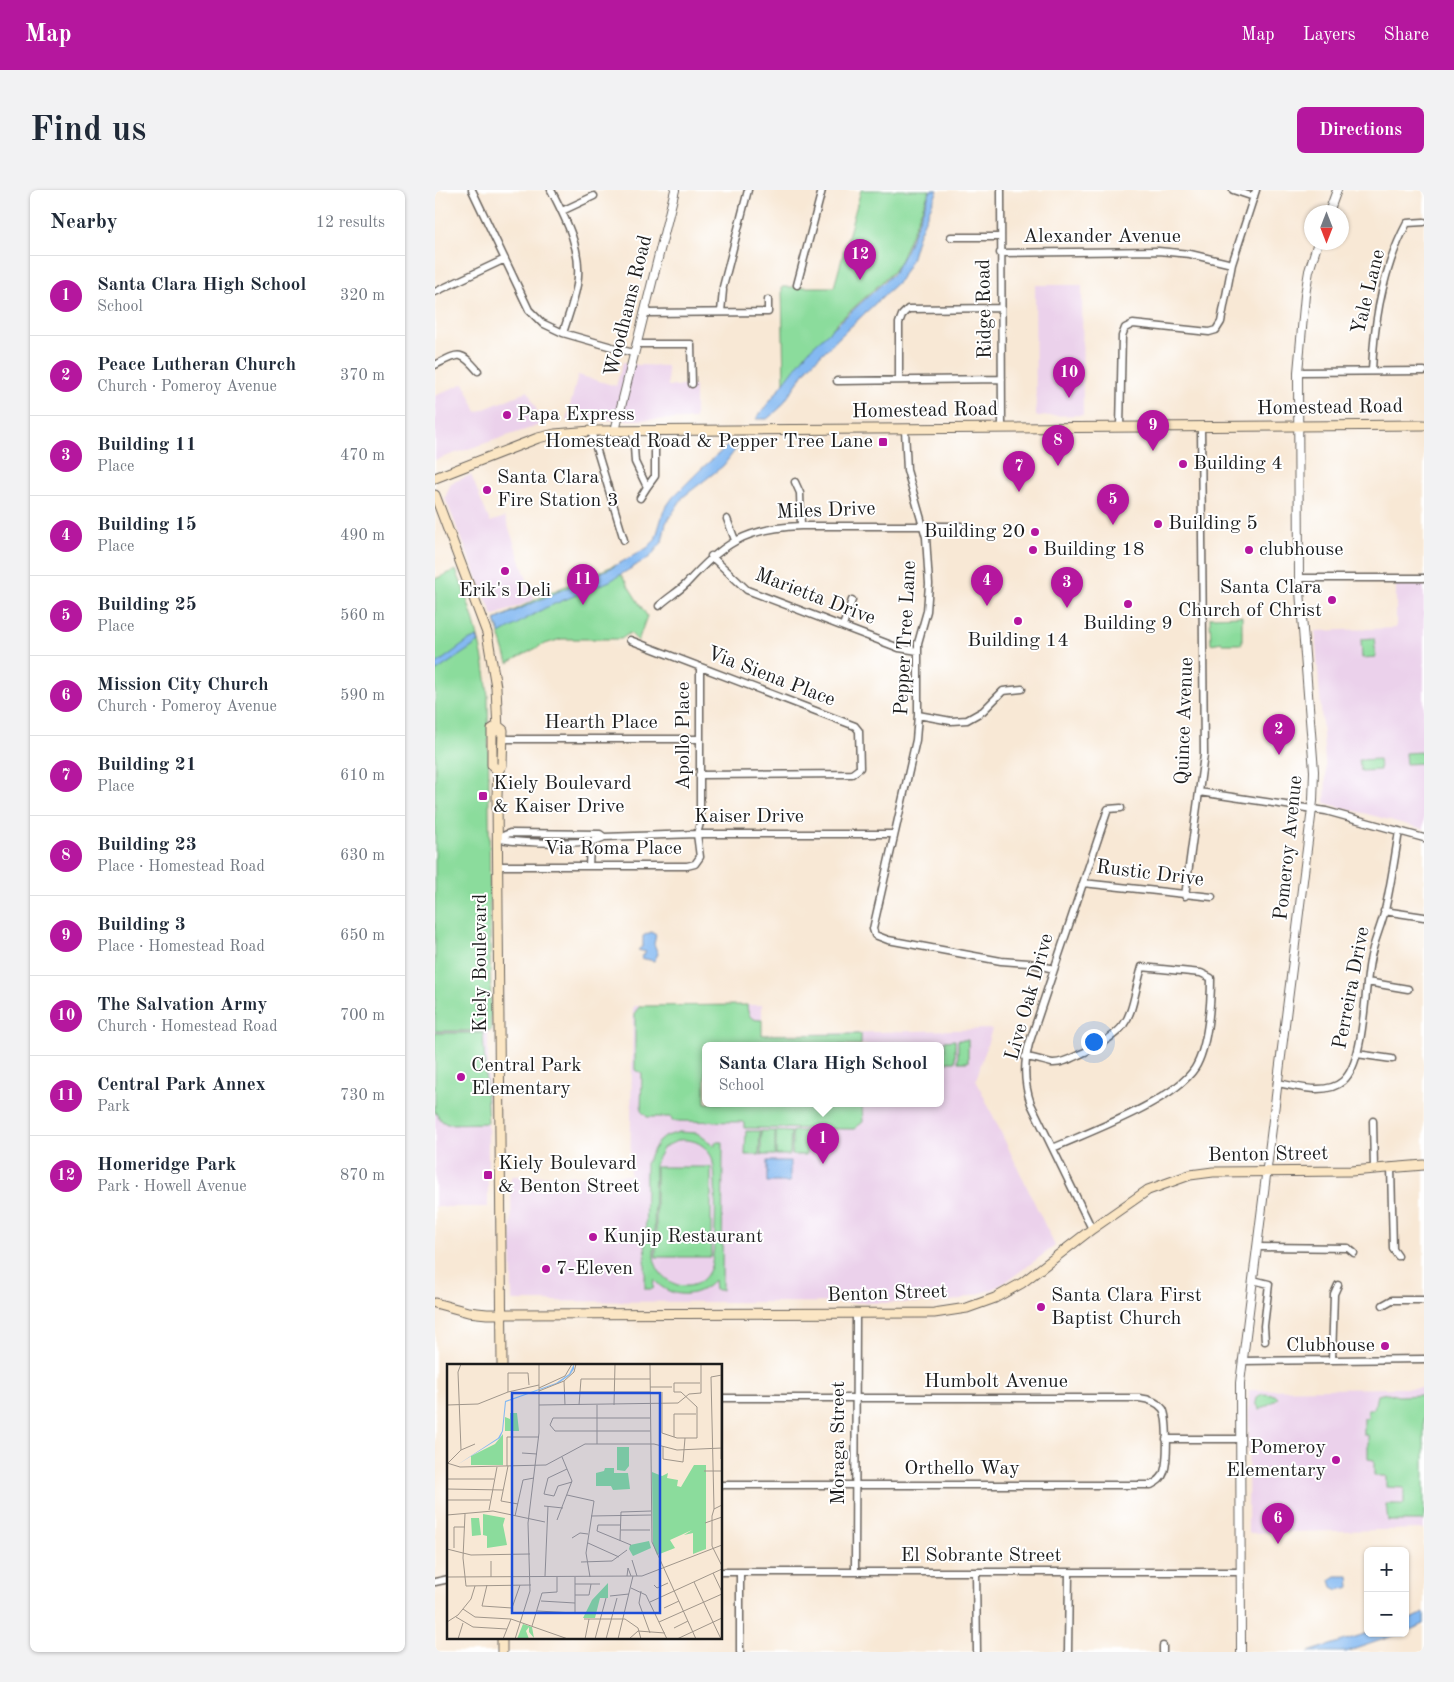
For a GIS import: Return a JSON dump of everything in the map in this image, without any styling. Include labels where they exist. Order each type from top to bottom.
[{"type":"main road","name":"Homestead Road","points":[[435,478],[538,438],[555,434],[591,431],[1424,425]]},
{"type":"main road","name":"Kiely Boulevard","points":[[435,495],[487,633],[495,677],[497,726]]},
{"type":"main road","name":"Kiely Boulevard","points":[[497,726],[503,730],[502,765],[498,771],[497,838],[502,1364]]},
{"type":"main road","name":"Kiely Boulevard","points":[[497,726],[492,728],[492,765],[498,771]]},
{"type":"main road","name":"Benton Street","points":[[435,1303],[468,1312],[502,1314],[934,1313],[967,1308],[990,1300],[1023,1283],[1092,1228],[1149,1190],[1169,1182],[1213,1172],[1374,1169],[1424,1165]]},
{"type":"street","points":[[471,190],[529,310],[542,324],[563,333],[633,353]]},
{"type":"street","points":[[551,190],[573,237],[578,271],[577,285],[563,333]]},
{"type":"street","name":"Woodhams Road","points":[[615,431],[635,344],[675,190]]},
{"type":"street","points":[[721,312],[723,289],[748,190]]},
{"type":"street","points":[[797,285],[822,190]]},
{"type":"street","name":"Ridge Road","points":[[1001,190],[1002,428]]},
{"type":"street","points":[[1121,428],[1122,336],[1125,328],[1133,324],[1209,332],[1216,330],[1221,322],[1232,264],[1255,194],[1233,190]]},
{"type":"street","points":[[1332,205],[1337,190]]},
{"type":"street","points":[[562,211],[594,196]]},
{"type":"street","name":"Yale Lane","points":[[1372,371],[1373,330],[1387,274],[1407,223],[1424,222]]},
{"type":"street","points":[[951,237],[1000,237]]},
{"type":"street","name":"Pomeroy Avenue","points":[[1241,1652],[1240,1439],[1242,1361],[1313,808],[1314,771],[1299,578],[1298,372],[1305,295],[1309,272],[1316,250]]},
{"type":"street","name":"Alexander Avenue","points":[[1001,253],[1158,251],[1190,254],[1232,264]]},
{"type":"street","points":[[435,292],[505,259]]},
{"type":"street","points":[[644,313],[769,312],[768,300]]},
{"type":"street","points":[[899,380],[899,323],[902,315],[908,309],[1001,308]]},
{"type":"street","points":[[635,344],[691,344],[692,384]]},
{"type":"street","points":[[435,364],[457,354],[465,356],[478,371]]},
{"type":"street","points":[[1298,372],[1424,371]]},
{"type":"street","points":[[837,380],[1002,379]]},
{"type":"street","name":"Quince Avenue","points":[[1185,896],[1204,755],[1201,427]]},
{"type":"street","points":[[633,430],[635,462],[647,487]]},
{"type":"street","name":"Pepper Tree Lane","points":[[905,430],[907,470],[923,526],[927,550],[929,584],[927,612],[917,651],[918,715],[916,740],[893,834],[873,929],[875,935],[888,940],[1001,961],[1029,963],[1054,969]]},
{"type":"street","points":[[591,431],[624,540]]},
{"type":"street","points":[[641,498],[655,476],[655,431]]},
{"type":"street","points":[[795,482],[800,493],[801,526]]},
{"type":"street","points":[[727,519],[735,540]]},
{"type":"street","name":"Miles Drive","points":[[659,606],[685,584],[711,556],[735,540],[765,530],[801,526],[961,526]]},
{"type":"street","name":"Marietta Drive","points":[[711,556],[747,590],[899,648],[917,651]]},
{"type":"street","points":[[1299,578],[1424,578]]},
{"type":"street","points":[[843,626],[852,600]]},
{"type":"street","name":"Via Siena Place","points":[[630,640],[855,726],[860,736],[860,768],[853,774],[699,775]]},
{"type":"street","name":"Apollo Place","points":[[697,834],[700,823],[700,668]]},
{"type":"street","points":[[918,715],[951,721],[967,720],[983,711],[1003,691],[1022,689]]},
{"type":"street","name":"Hearth Place","points":[[503,739],[700,739]]},
{"type":"street","points":[[1199,792],[1313,808],[1424,838]]},
{"type":"street","name":"Live Oak Drive","points":[[1092,1228],[1027,1094],[1025,1057],[1108,809],[1121,808]]},
{"type":"street","name":"Perreira Drive","points":[[1277,1083],[1313,1089],[1330,1088],[1342,1082],[1352,1071],[1357,1054],[1370,960],[1385,911],[1399,831]]},
{"type":"street","name":"Kaiser Drive","points":[[497,838],[510,833],[601,834],[604,837]]},
{"type":"street","points":[[584,834],[585,846],[589,856],[589,866]]},
{"type":"street","name":"Kaiser Drive","points":[[497,838],[510,842],[584,841],[600,840],[604,837],[697,834],[893,834]]},
{"type":"street","name":"Via Roma Place","points":[[498,866],[687,866],[695,864],[700,857],[697,834]]},
{"type":"street","name":"Rustic Drive","points":[[1083,883],[1212,898]]},
{"type":"street","points":[[1385,911],[1424,917]]},
{"type":"street","points":[[1025,1057],[1053,1063],[1067,1060],[1105,1042],[1118,1033],[1126,1024],[1133,1011],[1141,967],[1201,973],[1211,978],[1203,1046],[1195,1068],[1182,1085],[1150,1103],[1053,1148]]},
{"type":"street","points":[[1367,982],[1407,989]]},
{"type":"street","points":[[1357,1054],[1392,1059]]},
{"type":"street","points":[[1373,1121],[1374,1169]]},
{"type":"street","points":[[1391,1167],[1393,1249],[1398,1256]]},
{"type":"street","points":[[1257,1246],[1348,1248],[1354,1253]]},
{"type":"street","points":[[1253,1280],[1269,1284],[1264,1326],[1265,1341]]},
{"type":"street","points":[[1332,1360],[1334,1294],[1338,1285]]},
{"type":"street","points":[[1383,1305],[1391,1300],[1424,1300]]},
{"type":"street","name":"Moraga Street","points":[[855,1572],[856,1313]]},
{"type":"street","points":[[1242,1361],[1424,1359]]},
{"type":"street","name":"Humbolt Avenue","points":[[723,1398],[1147,1399],[1154,1401],[1164,1411],[1166,1439]]},
{"type":"street","points":[[1166,1439],[1240,1439]]},
{"type":"street","name":"Orthello Way","points":[[723,1485],[1151,1485],[1161,1478],[1164,1473],[1166,1439]]},
{"type":"street","name":"El Sobrante Street","points":[[723,1572],[1240,1572]]},
{"type":"street","points":[[740,1572],[740,1652]]},
{"type":"street","points":[[977,1572],[977,1652]]},
{"type":"street","points":[[1068,1652],[1069,1572]]},
{"type":"shaded area","points":[[1035,285],[1082,285],[1083,415],[1036,416]]},
{"type":"shaded area","points":[[623,362],[638,365],[667,366],[668,386],[695,386],[695,419],[566,421],[578,375],[616,386]]},
{"type":"shaded area","points":[[464,383],[477,412],[528,391],[543,424],[435,460],[435,396]]},
{"type":"shaded area","points":[[471,475],[490,522],[505,517],[534,600],[493,616],[445,498],[451,483]]},
{"type":"shaded area","points":[[1396,585],[1424,585],[1424,829],[1325,803],[1326,775],[1315,631],[1396,628]]},
{"type":"shaded area","points":[[762,1005],[762,1035],[992,1029],[976,1080],[1055,1246],[1007,1281],[991,1290],[957,1300],[935,1303],[512,1301],[511,1176],[630,1175],[633,1006]]},
{"type":"shaded area","name":"Central Park Elementary","points":[[435,1031],[488,1031],[488,1207],[435,1207]]},
{"type":"shaded area","name":"Pomeroy Elementary","points":[[1424,1388],[1424,1529],[1248,1533],[1249,1390]]},
{"type":"green space","points":[[861,190],[930,190],[901,259],[893,272],[838,322],[784,384],[782,287],[834,287]]},
{"type":"green space","points":[[615,565],[647,616],[638,641],[630,633],[621,639],[561,639],[542,645],[508,663],[495,620],[549,593]]},
{"type":"green space","points":[[456,570],[477,632],[488,696],[491,1031],[435,1031],[435,579]]},
{"type":"green space","points":[[1242,616],[1242,644],[1222,644],[1222,642],[1211,644],[1210,617]]},
{"type":"green space","points":[[1374,638],[1376,657],[1362,658],[1361,639]]},
{"type":"green space","points":[[1422,752],[1423,763],[1406,764],[1405,753]]},
{"type":"green space","points":[[1379,759],[1380,770],[1361,771],[1359,760]]},
{"type":"green space","points":[[747,1005],[751,1017],[762,1020],[762,1035],[861,1034],[861,1042],[702,1042],[702,1107],[862,1107],[863,1122],[854,1129],[744,1128],[744,1122],[672,1121],[672,1117],[647,1117],[641,1111],[642,1074],[635,1070],[635,1012],[640,1006]]},
{"type":"green space","points":[[435,1033],[483,1033],[488,1123],[447,1124],[435,1112]]},
{"type":"green space","points":[[955,1040],[955,1062],[945,1062],[945,1041]]},
{"type":"green space","points":[[958,1040],[968,1040],[968,1062],[958,1062]]},
{"type":"green space","points":[[746,1131],[760,1131],[759,1155],[745,1155]]},
{"type":"green space","points":[[761,1131],[775,1131],[775,1155],[761,1155]]},
{"type":"green space","points":[[776,1131],[791,1132],[790,1155],[776,1155]]},
{"type":"green space","points":[[792,1131],[806,1131],[806,1155],[792,1155]]},
{"type":"green space","points":[[679,1132],[697,1133],[715,1146],[715,1142],[723,1142],[722,1290],[715,1290],[714,1280],[700,1291],[692,1293],[684,1294],[668,1291],[654,1280],[653,1289],[645,1289],[646,1163],[658,1142],[664,1137]],"holes":[[[683,1140],[700,1144],[706,1149],[713,1162],[715,1184],[715,1234],[712,1262],[704,1278],[696,1284],[687,1286],[678,1285],[662,1275],[654,1256],[655,1163],[664,1147]]]},
{"type":"green space","points":[[656,1167],[711,1167],[711,1257],[656,1257]]},
{"type":"green space","points":[[1388,1393],[1398,1396],[1424,1395],[1424,1521],[1388,1521],[1386,1504],[1404,1504],[1404,1488],[1386,1487],[1386,1476],[1374,1476],[1374,1460],[1368,1459],[1368,1435],[1364,1435],[1364,1418],[1368,1418],[1368,1409],[1374,1409],[1377,1395]]},
{"type":"green space","points":[[1262,1394],[1275,1395],[1278,1398],[1260,1410],[1256,1403],[1257,1397]]},
{"type":"water","points":[[931,190],[938,190],[918,236],[911,260],[900,280],[809,366],[780,408],[767,419],[756,419],[809,350],[894,273],[906,251]]},
{"type":"water","points":[[746,444],[736,449],[723,466],[683,497],[666,523],[662,542],[650,557],[610,581],[545,608],[500,634],[495,620],[611,568],[647,548],[655,540],[664,510],[673,497],[726,447]]},
{"type":"water","points":[[477,637],[479,642],[435,672],[435,665],[468,641]]},
{"type":"water","points":[[651,932],[656,935],[654,944],[658,954],[654,961],[641,958],[646,952],[638,950],[643,946],[643,936]]},
{"type":"water","points":[[767,1161],[790,1161],[790,1182],[767,1182]]},
{"type":"water","points":[[1336,1576],[1349,1576],[1350,1587],[1338,1590],[1332,1587],[1330,1580]]},
{"type":"water","points":[[1424,1613],[1424,1624],[1409,1630],[1409,1620]]},
{"type":"water","points":[[1364,1634],[1364,1637],[1390,1637],[1346,1652],[1308,1652]]},
{"type":"place","name":"Homeridge Park","points":[[860,280]]},
{"type":"place","name":"The Salvation Army","points":[[1069,398]]},
{"type":"place","name":"Papa Express","points":[[507,415]]},
{"type":"place","name":"Homestead Road & Pepper Tree Lane","points":[[883,442]]},
{"type":"place","name":"Building 3","points":[[1153,451]]},
{"type":"place","name":"Building 4","points":[[1183,464]]},
{"type":"place","name":"Building 23","points":[[1058,466]]},
{"type":"place","name":"Santa Clara Fire Station 3","points":[[487,490]]},
{"type":"place","name":"Building 21","points":[[1019,492]]},
{"type":"place","name":"Building 5","points":[[1158,524]]},
{"type":"place","name":"Building 25","points":[[1113,525]]},
{"type":"place","name":"Building 20","points":[[1035,532]]},
{"type":"place","name":"Building 18","points":[[1033,550]]},
{"type":"place","name":"clubhouse","points":[[1249,550]]},
{"type":"place","name":"Erik's Deli","points":[[505,571]]},
{"type":"place","name":"Santa Clara Church of Christ","points":[[1332,600]]},
{"type":"place","name":"Building 9","points":[[1128,604]]},
{"type":"place","name":"Central Park Annex","points":[[583,605]]},
{"type":"place","name":"Building 15","points":[[987,606]]},
{"type":"place","name":"Building 11","points":[[1067,608]]},
{"type":"place","name":"Building 14","points":[[1018,621]]},
{"type":"place","name":"Peace Lutheran Church","points":[[1279,755]]},
{"type":"place","name":"Kiely Boulevard & Kaiser Drive","points":[[483,796]]},
{"type":"place","name":"Central Park Elementary","points":[[461,1077]]},
{"type":"place","name":"Santa Clara High School","points":[[823,1164]]},
{"type":"place","name":"Kiely Boulevard & Benton Street","points":[[488,1175]]},
{"type":"place","name":"Kunjip Restaurant","points":[[593,1237]]},
{"type":"place","name":"7-Eleven","points":[[546,1269]]},
{"type":"place","name":"Santa Clara First Baptist Church","points":[[1041,1307]]},
{"type":"place","name":"Clubhouse","points":[[1385,1346]]},
{"type":"place","name":"Pomeroy Elementary","points":[[1336,1460]]},
{"type":"place","name":"Mission City Church","points":[[1278,1544]]}]
